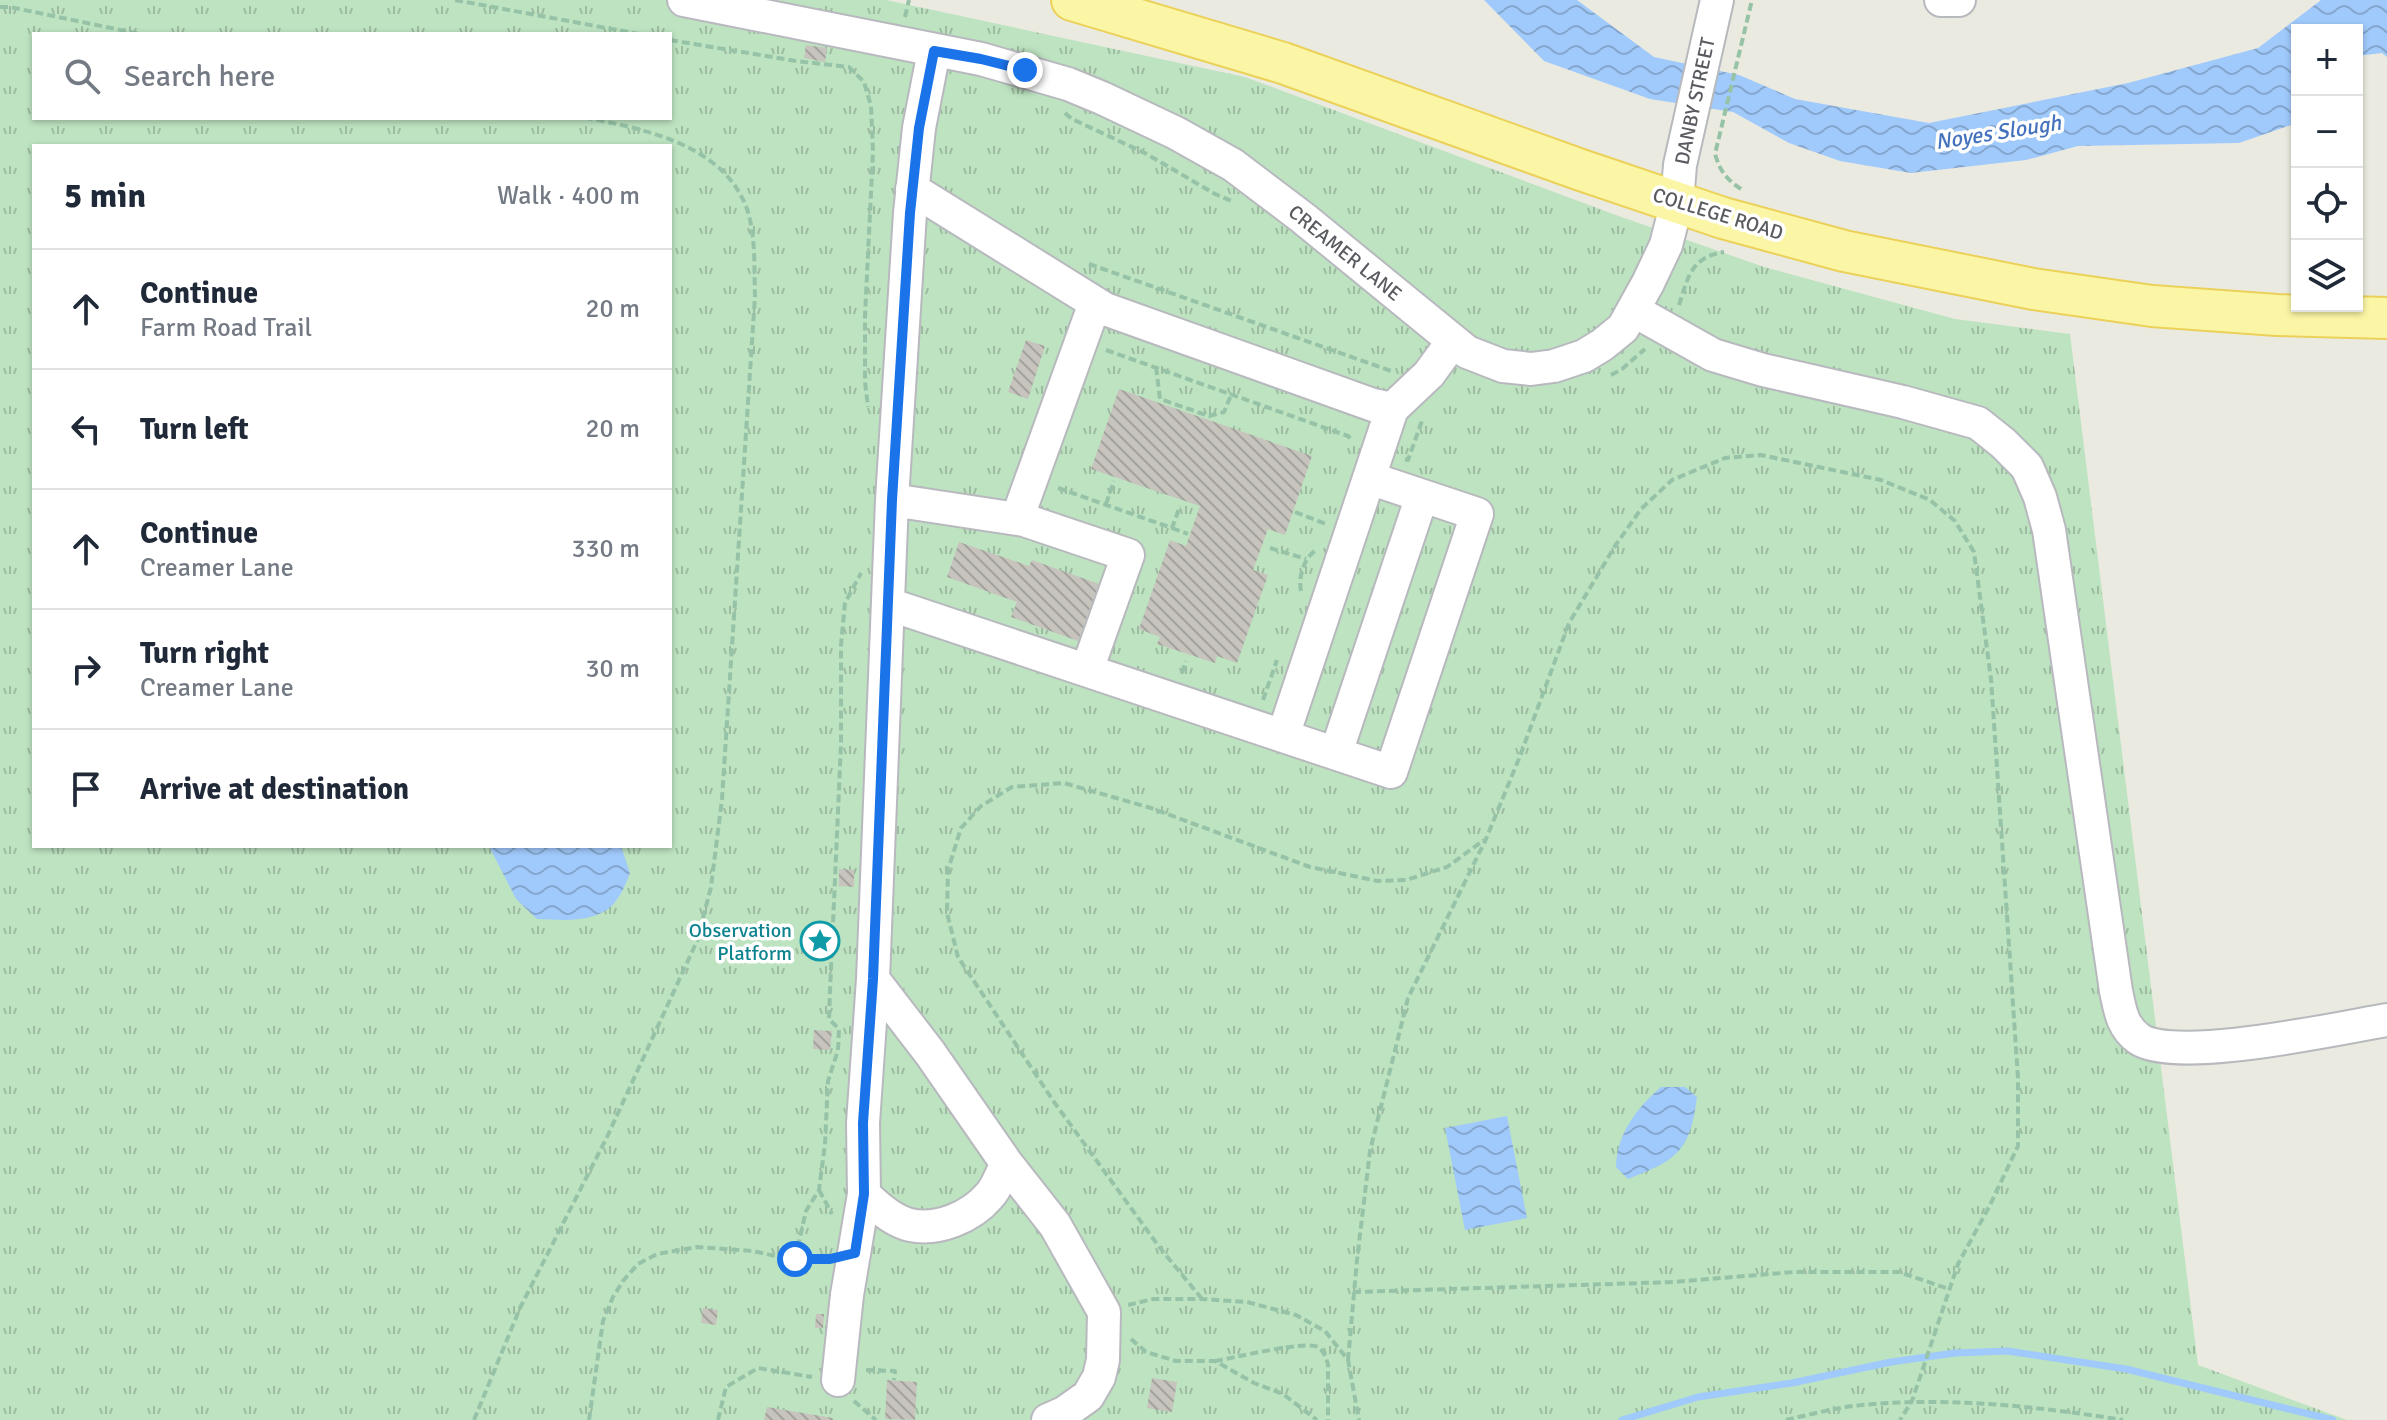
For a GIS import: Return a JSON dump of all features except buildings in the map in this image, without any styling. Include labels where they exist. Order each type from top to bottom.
[{"type":"main road","name":"COLLEGE ROAD","points":[[1072,0],[1283,63],[1723,218],[1844,251],[2033,289],[2210,311],[2387,318]]},
{"type":"street","name":"CREAMER LANE","points":[[684,0],[981,59],[1068,84],[1102,98],[1176,133],[1233,165],[1467,352],[1503,366],[1531,369],[1554,366],[1584,356],[1623,328],[1666,245],[1677,202]]},
{"type":"street","name":"DANBY STREET","points":[[1677,202],[1680,165],[1704,132],[1726,36],[1717,0]]},
{"type":"street","points":[[1941,0],[1959,0]]},
{"type":"street","points":[[839,1374],[847,1295],[864,1194],[863,1123],[873,979],[892,500],[912,189],[919,128],[934,51]]},
{"type":"street","points":[[912,189],[1105,309],[1373,405],[1392,409]]},
{"type":"street","points":[[1017,519],[1095,303]]},
{"type":"street","points":[[1633,310],[1713,355],[1978,423],[2027,467],[2049,530],[2116,991],[2122,1021],[2140,1040],[2171,1047],[2225,1047],[2387,1020]]},
{"type":"street","points":[[1283,736],[1328,559],[1367,459],[1392,409],[1429,374],[1453,341]]},
{"type":"street","points":[[888,604],[1391,772],[1477,514],[1422,496],[1367,459]]},
{"type":"street","points":[[1336,753],[1422,496]]},
{"type":"street","points":[[892,500],[1017,519],[1128,555],[1087,670]]},
{"type":"street","points":[[873,979],[1055,1225],[1104,1312],[1103,1360],[1099,1377],[1088,1396],[1048,1420]]},
{"type":"street","points":[[864,1194],[881,1210],[909,1225],[939,1225],[968,1214],[990,1195],[1007,1164]]},
{"type":"path","points":[[455,0],[628,32]]},
{"type":"path","points":[[1747,191],[1727,179],[1720,170],[1704,132],[1726,36],[1752,0]]},
{"type":"path","points":[[0,7],[130,32]]},
{"type":"path","points":[[672,40],[849,67],[864,82],[871,106],[873,151],[865,316],[868,408]]},
{"type":"path","points":[[1061,111],[1145,153],[1215,194],[1236,202]]},
{"type":"path","points":[[474,1420],[520,1308],[607,1137],[697,941],[711,887],[722,799],[755,296],[753,247],[747,210],[732,182],[710,161],[677,142],[597,120]]},
{"type":"path","points":[[1608,376],[1636,359],[1667,328],[1689,275],[1700,260],[1711,254],[1726,252]]},
{"type":"path","points":[[1076,260],[1400,373]]},
{"type":"path","points":[[1081,341],[1348,436],[1367,459],[1408,460],[1425,411]]},
{"type":"path","points":[[1156,367],[1160,399],[1209,416],[1224,412],[1231,394]]},
{"type":"path","points":[[1359,1420],[1348,1360],[1353,1292],[1370,1151],[1408,998],[1486,839],[1569,623],[1615,546],[1641,509],[1672,480],[1725,458],[1761,455],[1881,480],[1930,500],[1955,521],[1974,552],[1991,679],[2018,1078],[2018,1146],[1958,1264],[1912,1401],[1900,1420]]},
{"type":"path","points":[[1106,504],[1114,481]]},
{"type":"path","points":[[1058,488],[1188,534]]},
{"type":"path","points":[[1172,528],[1180,506]]},
{"type":"path","points":[[1295,512],[1326,524],[1330,511]]},
{"type":"path","points":[[1270,548],[1306,560],[1328,559]]},
{"type":"path","points":[[1296,604],[1308,555],[1328,559]]},
{"type":"path","points":[[795,1259],[806,1211],[819,1190],[828,1081],[838,1050],[839,1029],[829,1019],[841,744],[841,645],[845,603],[862,571]]},
{"type":"path","points":[[1262,704],[1281,647]]},
{"type":"path","points":[[1181,675],[1186,661]]},
{"type":"path","points":[[1202,1299],[1160,1248],[1054,1102],[958,957],[947,913],[948,870],[961,828],[981,806],[1012,787],[1064,783],[1151,808],[1310,867],[1378,881],[1406,880],[1447,867],[1486,839]]},
{"type":"path","points":[[589,1420],[603,1321],[613,1297],[638,1264],[657,1254],[697,1247],[753,1251],[795,1259],[830,1259],[855,1253]]},
{"type":"path","points":[[1353,1292],[1674,1282],[1794,1272],[1899,1272],[1949,1289]]},
{"type":"path","points":[[1104,1312],[1153,1299],[1247,1302],[1296,1315],[1325,1331],[1348,1360]]},
{"type":"path","points":[[1104,1312],[1146,1352],[1176,1361],[1215,1361],[1288,1346],[1318,1347],[1328,1364],[1328,1420]]},
{"type":"path","points":[[1215,1361],[1254,1383],[1283,1394],[1317,1420]]},
{"type":"path","points":[[718,1420],[726,1387],[758,1368],[839,1374],[895,1371],[894,1380]]},
{"type":"path","points":[[1786,1420],[1850,1406],[1912,1401],[2048,1408],[2123,1420]]},
{"type":"green space","points":[[0,0],[886,0],[1245,77],[1764,267],[1955,319],[2070,334],[2198,1365],[2347,1420],[0,1420]]},
{"type":"water","name":"Noyes Slough","points":[[1484,0],[1577,0],[1654,57],[1739,75],[1795,99],[1929,123],[2128,83],[2258,48],[2321,0],[2387,0],[2387,57],[2382,53],[2363,55],[2363,24],[2291,24],[2291,125],[2239,143],[2078,146],[2026,160],[1911,173],[1840,161],[1789,143],[1733,112],[1650,99],[1544,61]]},
{"type":"water","points":[[490,848],[622,848],[630,873],[617,899],[599,914],[579,919],[537,919],[516,899]]},
{"type":"water","points":[[1661,1087],[1685,1087],[1697,1097],[1690,1130],[1685,1142],[1670,1159],[1628,1179],[1616,1167],[1620,1143],[1636,1113]]},
{"type":"water","points":[[1507,1116],[1527,1218],[1465,1230],[1445,1128]]},
{"type":"waterway","points":[[1622,1420],[1698,1397],[1792,1383],[1891,1362],[1955,1353],[2007,1351],[2126,1369],[2333,1420]]},
{"type":"place","name":"Observation Platform","points":[[820,941]]},
{"type":"route","points":[[795,1259],[830,1259],[855,1253],[864,1194],[863,1123],[873,979],[892,500],[910,213],[919,128],[934,51],[1025,70]]}]
